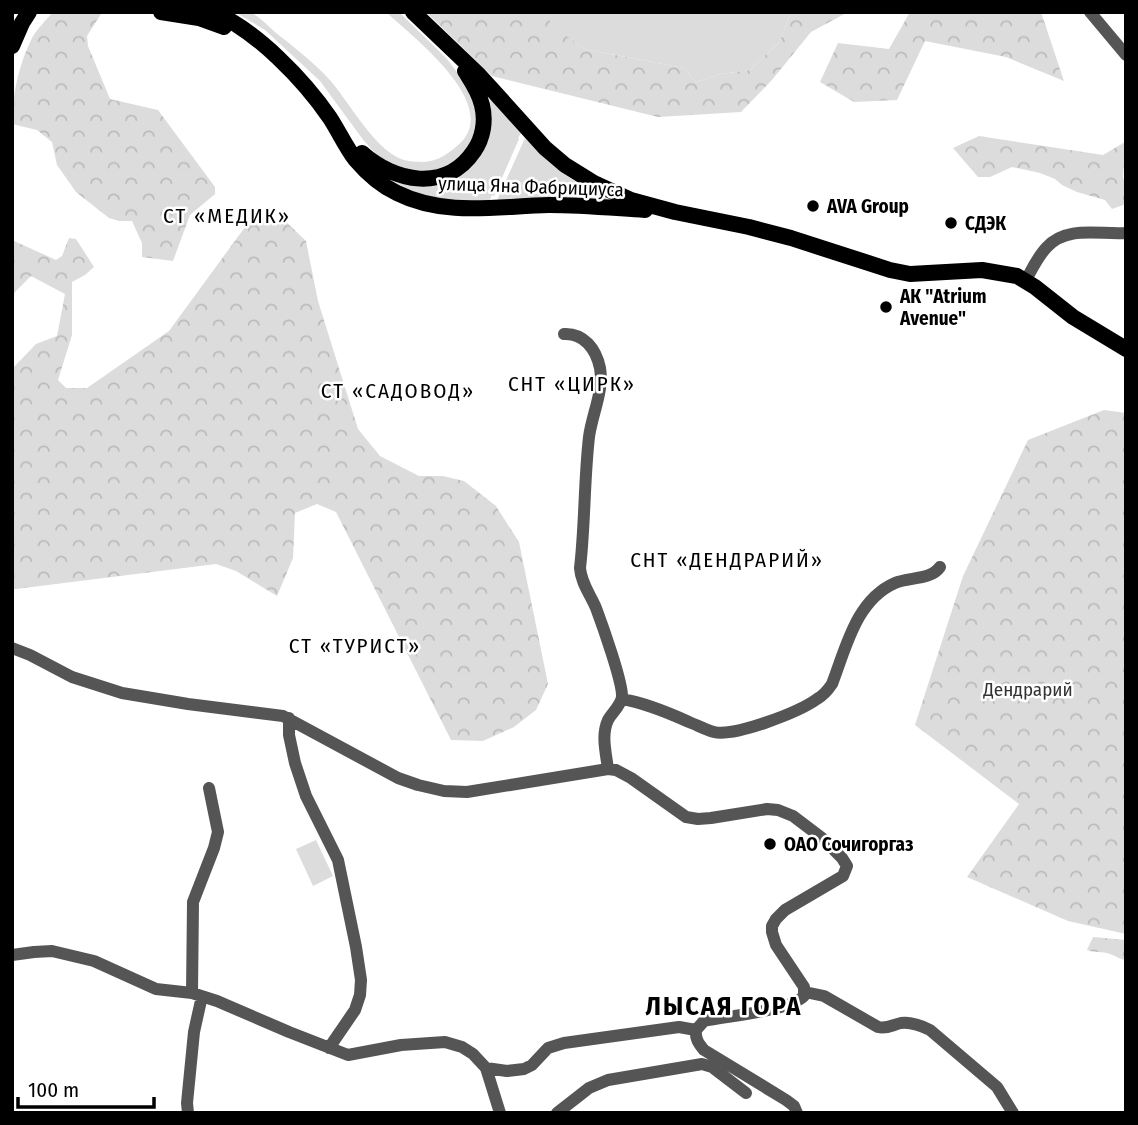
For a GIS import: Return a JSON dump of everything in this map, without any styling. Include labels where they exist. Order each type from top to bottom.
[{"type":"main road","points":[[12,20],[14,12]]},
{"type":"main road","points":[[12,46],[29,12]]},
{"type":"main road","points":[[161,12],[199,18],[234,30],[275,55]]},
{"type":"main road","name":"улица Яна Фабрициуса","points":[[213,12],[235,22],[275,55],[329,117],[356,160],[394,192],[415,201],[464,209],[569,205],[675,212]]},
{"type":"main road","name":"улица Яна Фабрициуса","points":[[412,12],[479,75],[545,148],[594,183],[631,200],[791,238],[890,270],[910,274],[982,270],[1008,274],[1026,280],[1073,317],[1126,349]]},
{"type":"main road","points":[[329,117],[372,162],[383,169],[423,179],[453,171],[470,157],[477,147],[484,121],[478,93],[448,46]]},
{"type":"street","points":[[1090,12],[1126,55]]},
{"type":"street","points":[[1026,280],[1040,256],[1056,239],[1074,233],[1126,233]]},
{"type":"street","points":[[564,334],[577,335],[589,343],[595,352],[601,380],[588,448],[580,575],[595,607],[620,683],[622,699],[605,728],[608,768]]},
{"type":"street","points":[[622,699],[658,709],[713,732],[723,733],[748,728],[793,712],[827,692],[855,625],[872,597],[898,582],[934,573],[940,566]]},
{"type":"street","points":[[12,648],[72,677],[122,693],[289,718],[398,778],[444,791],[479,791],[608,768],[631,778],[686,817],[711,818],[767,808],[793,816],[822,838],[846,862],[843,876],[785,911],[772,926],[776,945],[804,987],[804,996],[798,1002],[779,1007],[704,1021],[696,1030],[695,1036],[704,1050],[786,1100],[794,1106],[797,1113]]},
{"type":"street","points":[[289,718],[289,734],[295,763],[306,796],[338,860],[361,980],[355,1010],[329,1048]]},
{"type":"street","points":[[188,1113],[197,995],[193,902],[215,848],[218,832],[209,788]]},
{"type":"street","points":[[12,955],[43,951],[94,961],[156,989],[197,995],[348,1055],[401,1045],[445,1042],[472,1054],[486,1068],[500,1113]]},
{"type":"street","points":[[805,992],[824,996],[878,1027],[901,1023],[930,1030],[997,1087],[1013,1113]]},
{"type":"street","points":[[486,1068],[507,1071],[524,1069],[532,1065],[548,1048],[564,1043],[679,1027],[696,1030]]},
{"type":"street","points":[[557,1113],[589,1087],[608,1080],[702,1064],[712,1068],[746,1093]]},
{"type":"green space","points":[[53,12],[101,14],[87,36],[88,46],[110,99],[158,110],[215,187],[215,194],[190,215],[173,261],[142,257],[142,243],[132,221],[109,218],[76,192],[57,165],[52,142],[37,130],[12,124],[15,91],[23,58],[34,35]]},
{"type":"green space","points":[[235,12],[247,12],[257,16],[316,66],[386,149],[409,161],[429,161],[440,158],[457,146],[469,130],[470,112],[463,93],[450,74],[416,38],[386,12],[399,12],[447,59],[466,84],[476,107],[475,135],[464,154],[446,167],[422,173],[396,168],[380,158],[364,141],[320,81],[265,30]]},
{"type":"green space","points":[[426,12],[550,12],[550,23],[584,49],[684,68],[696,82],[721,74],[750,70],[780,41],[791,12],[848,12],[811,32],[772,80],[741,112],[658,117],[492,76]]},
{"type":"green space","points":[[550,12],[791,12],[780,41],[750,70],[721,74],[696,82],[684,68],[584,49],[549,23]]},
{"type":"green space","points":[[910,12],[1041,12],[1064,81],[1006,57],[925,41],[897,100],[854,102],[820,82],[838,43],[889,49]]},
{"type":"green space","points":[[489,94],[521,133],[489,202],[429,196],[395,182],[439,186],[463,175],[471,168],[483,151],[490,131],[492,118]]},
{"type":"green space","points":[[979,136],[1103,155],[1125,142],[1123,177],[1126,183],[1126,204],[1112,209],[1105,200],[1077,192],[1055,179],[1012,167],[990,177],[978,177],[953,148]]},
{"type":"green space","points":[[525,138],[546,159],[581,185],[622,201],[498,201]]},
{"type":"green space","points":[[283,219],[306,241],[318,301],[358,429],[380,456],[419,476],[443,476],[464,481],[496,506],[519,542],[548,684],[536,710],[514,727],[483,741],[451,740],[336,512],[317,504],[295,513],[293,558],[277,596],[236,571],[216,564],[12,589],[12,369],[36,344],[57,336],[65,294],[31,276],[12,295],[12,240],[56,260],[62,256],[69,238],[76,239],[94,267],[72,282],[72,335],[58,380],[66,388],[87,388],[169,331],[248,223]]},
{"type":"green space","name":"Дендрарий","points":[[1104,410],[1126,413],[1126,934],[1068,921],[967,877],[1019,804],[915,725],[963,576],[1028,440]]},
{"type":"green space","points":[[316,840],[333,876],[313,886],[296,849]]},
{"type":"green space","points":[[1093,937],[1126,940],[1126,960],[1087,950]]},
{"type":"place","name":"AVA Group","points":[[813,206]]},
{"type":"place","name":"СДЭК","points":[[951,223]]},
{"type":"place","name":"АК \"Atrium Avenue\"","points":[[886,307]]},
{"type":"place","name":"ОАО Сочигоргаз","points":[[770,844]]},
{"type":"district","name":"СТ «МЕДИК»","points":[[227,216]]},
{"type":"district","name":"СНТ «ЦИРК»","points":[[572,384]]},
{"type":"district","name":"СТ «САДОВОД»","points":[[398,391]]},
{"type":"district","name":"СНТ «ДЕНДРАРИЙ»","points":[[727,560]]},
{"type":"district","name":"СТ «ТУРИСТ»","points":[[355,646]]},
{"type":"district","name":"ЛЫСАЯ ГОРА","points":[[724,1006]]}]
